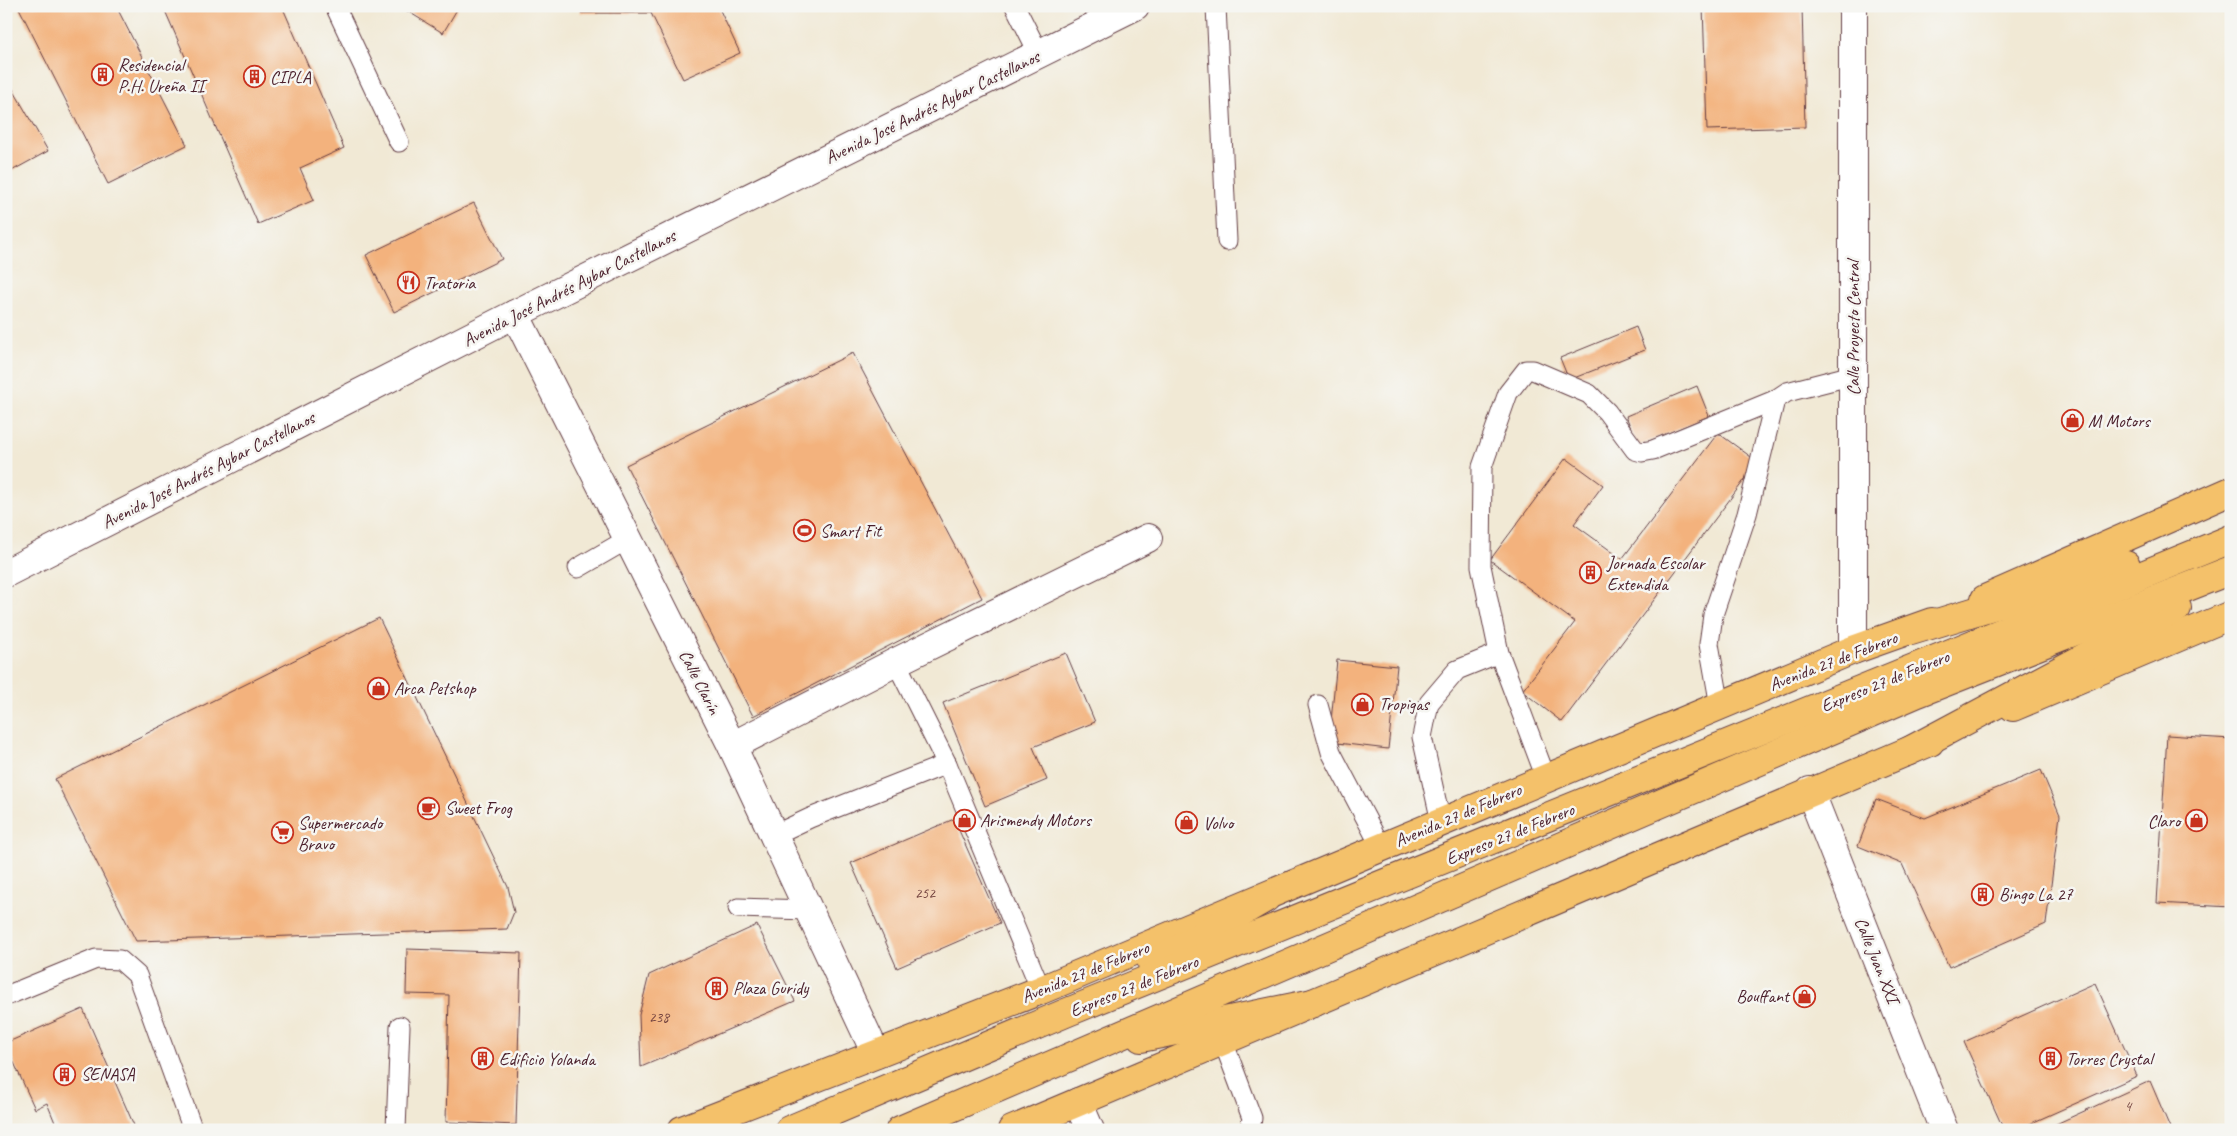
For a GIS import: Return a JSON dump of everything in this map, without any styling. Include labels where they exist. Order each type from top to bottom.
[{"type":"main road","name":"Avenida 27 de Febrero","points":[[682,1130],[1042,990],[1266,898],[1381,847],[1853,650],[1910,631],[2231,491]]},
{"type":"main road","points":[[1910,631],[2231,534]]},
{"type":"main road","name":"Expreso 27 de Febrero","points":[[789,1130],[1068,1012],[2231,538]]},
{"type":"main road","name":"Expreso 27 de Febrero","points":[[900,1130],[1918,693],[2231,570]]},
{"type":"main road","points":[[1907,752],[2231,579]]},
{"type":"main road","points":[[1012,1130],[1810,791],[2231,616]]},
{"type":"main road","points":[[1068,1012],[1266,898]]},
{"type":"main road","points":[[1084,1050],[1313,1003]]},
{"type":"street","name":"Avenida José Andrés Aybar Castellanos","points":[[6,573],[515,314],[1135,6]]},
{"type":"street","name":"Calle Proyecto Central","points":[[1853,650],[1854,6]]},
{"type":"street","name":"Calle Clarín","points":[[515,314],[732,746],[876,1054]]},
{"type":"street","points":[[732,746],[896,662],[1148,538]]},
{"type":"street","name":"Calle Juan XXI","points":[[1810,791],[1944,1130]]},
{"type":"street","points":[[1078,1102],[1090,1130]]},
{"type":"lane","points":[[335,6],[399,142]]},
{"type":"lane","points":[[1014,6],[1039,54]]},
{"type":"lane","points":[[1216,6],[1228,241]]},
{"type":"lane","points":[[1546,778],[1499,652],[1481,566],[1482,467],[1508,393],[1526,370],[1533,370],[1589,394],[1607,412],[1635,450],[1642,452],[1653,450],[1776,400],[1787,392],[1853,375]]},
{"type":"lane","points":[[1720,706],[1709,644],[1713,616],[1746,514],[1776,400]]},
{"type":"lane","points":[[578,568],[628,539]]},
{"type":"lane","points":[[1441,822],[1422,737],[1429,703],[1457,670],[1499,652]]},
{"type":"lane","points":[[896,662],[947,764],[1042,990]]},
{"type":"lane","points":[[1318,705],[1330,752],[1381,847]]},
{"type":"lane","points":[[774,835],[810,818],[947,764]]},
{"type":"lane","points":[[738,908],[809,910]]},
{"type":"lane","points":[[6,996],[96,959],[120,960],[137,975],[194,1130]]},
{"type":"lane","points":[[396,1130],[400,1026]]},
{"type":"lane","points":[[1223,1041],[1252,1118],[1250,1130]]},
{"type":"building","name":"Residencial P.H. Ureña II","points":[[18,6],[116,6],[187,145],[108,184]]},
{"type":"building","name":"CIPLA","points":[[163,6],[282,6],[344,148],[300,168],[314,200],[258,224]]},
{"type":"building","points":[[399,6],[459,6],[443,33]]},
{"type":"building","points":[[581,6],[718,6],[740,53],[683,79],[651,13],[581,13]]},
{"type":"building","points":[[1703,6],[1802,6],[1805,127],[1707,130]]},
{"type":"building","points":[[6,77],[48,151],[6,174]]},
{"type":"building","points":[[474,203],[502,259],[394,312],[366,255]]},
{"type":"building","points":[[1636,327],[1645,350],[1569,380],[1560,358]]},
{"type":"building","name":"Smart Fit","points":[[853,353],[982,598],[753,716],[626,465]]},
{"type":"building","points":[[1697,386],[1709,416],[1638,446],[1626,416]]},
{"type":"building","name":"Jornada Escolar Extendida","points":[[1718,433],[1758,462],[1562,722],[1522,691],[1575,622],[1490,560],[1566,458],[1603,485],[1574,524],[1622,559]]},
{"type":"building","name":"Supermercado Bravo","points":[[379,618],[508,887],[514,912],[507,929],[136,941],[55,779]]},
{"type":"building","points":[[1066,653],[1095,722],[1033,747],[1047,780],[985,806],[943,703]]},
{"type":"building","name":"Tropigas","points":[[1337,660],[1397,666],[1388,749],[1329,742]]},
{"type":"building","name":"Claro","points":[[2167,735],[2231,739],[2231,907],[2157,903]]},
{"type":"building","name":"Bingo La 27","points":[[2041,770],[2060,815],[2046,924],[1949,967],[1902,864],[1858,846],[1876,799],[1925,818]]},
{"type":"building","points":[[954,819],[1000,923],[897,968],[851,863]]},
{"type":"building","name":"Plaza Guridy","points":[[757,925],[795,1001],[641,1067],[639,1015],[649,975]]},
{"type":"building","name":"Edificio Yolanda","points":[[407,949],[521,953],[516,1125],[446,1122],[449,995],[406,994]]},
{"type":"building","name":"Torres Crystal","points":[[2095,983],[2137,1076],[2016,1130],[2004,1130],[1964,1042]]},
{"type":"building","name":"SENASA","points":[[83,1009],[136,1130],[58,1130],[47,1103],[35,1109],[6,1045],[6,1043]]},
{"type":"building","name":"Torres Crystal","points":[[2150,1081],[2171,1130],[2043,1130]]},
{"type":"place","name":"Residencial P.H. Ureña II","points":[[102,75]]},
{"type":"place","name":"CIPLA","points":[[254,77]]},
{"type":"place","name":"Tratoria","points":[[408,283]]},
{"type":"place","name":"M Motors","points":[[2072,421]]},
{"type":"place","name":"Smart Fit","points":[[804,531]]},
{"type":"place","name":"Jornada Escolar Extendida","points":[[1591,573]]},
{"type":"place","name":"Arca Petshop","points":[[378,688]]},
{"type":"place","name":"Tropigas","points":[[1363,704]]},
{"type":"place","name":"Sweet Frog","points":[[429,808]]},
{"type":"place","name":"Arismendy Motors","points":[[964,820]]},
{"type":"place","name":"Claro","points":[[2196,821]]},
{"type":"place","name":"Volvo","points":[[1187,823]]},
{"type":"place","name":"Supermercado Bravo","points":[[282,833]]},
{"type":"place","name":"Bingo La 27","points":[[1983,894]]},
{"type":"place","name":"Plaza Guridy","points":[[717,988]]},
{"type":"place","name":"Bouffant","points":[[1805,996]]},
{"type":"place","name":"Edificio Yolanda","points":[[483,1059]]},
{"type":"place","name":"Torres Crystal","points":[[2050,1059]]},
{"type":"place","name":"SENASA","points":[[65,1074]]}]
